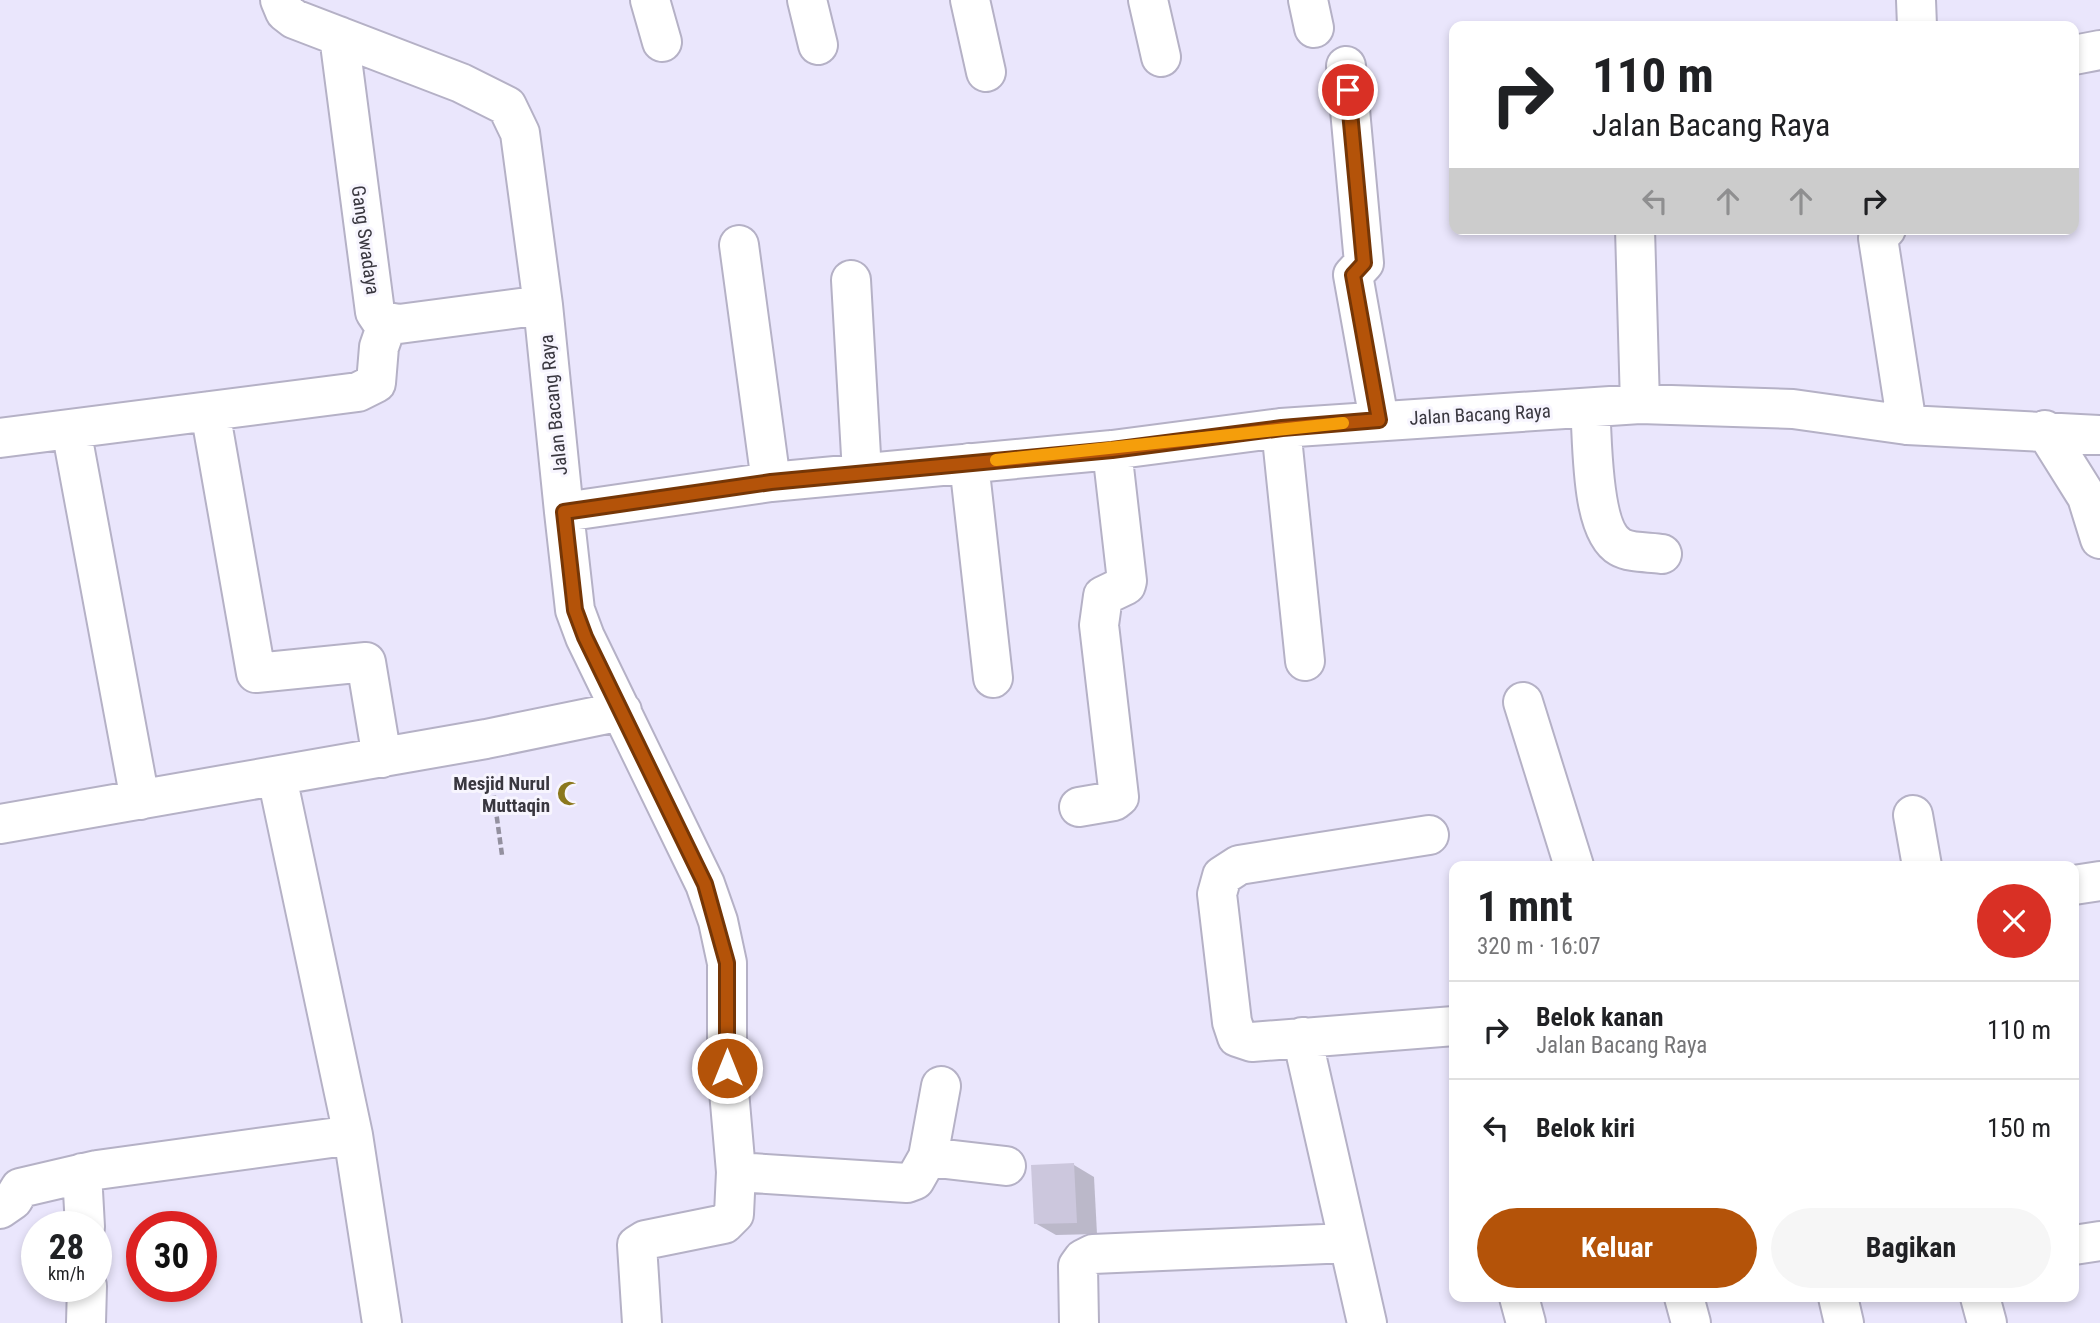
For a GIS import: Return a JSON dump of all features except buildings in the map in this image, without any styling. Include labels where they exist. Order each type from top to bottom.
[{"type":"street","name":"Jalan Bacang Raya","points":[[281,0],[285,12],[294,19],[461,83],[507,106],[520,134],[543,305],[564,512],[771,482],[1112,450],[1282,428],[1640,404],[1793,409],[1907,425],[2045,430],[2100,435]]},
{"type":"street","points":[[650,0],[662,42]]},
{"type":"street","points":[[807,0],[818,45]]},
{"type":"street","points":[[971,0],[986,72]]},
{"type":"street","points":[[1148,0],[1161,57]]},
{"type":"street","points":[[1916,0],[1917,21]]},
{"type":"street","name":"Gang Swadaya","points":[[339,36],[375,312],[387,324]]},
{"type":"street","points":[[2079,54],[2100,50]]},
{"type":"street","points":[[1346,66],[1364,263],[1353,275],[1379,420]]},
{"type":"street","points":[[1634,235],[1640,404]]},
{"type":"street","points":[[1881,235],[1878,238],[1907,425]]},
{"type":"street","points":[[739,245],[771,482]]},
{"type":"street","points":[[851,280],[862,473]]},
{"type":"street","points":[[0,438],[368,388],[376,383],[379,374],[379,347],[387,324],[543,305]]},
{"type":"street","points":[[1590,408],[1598,506],[1604,529],[1610,540],[1622,549],[1662,554]]},
{"type":"street","points":[[210,411],[256,673],[366,662],[382,758]]},
{"type":"street","points":[[1282,428],[1305,661]]},
{"type":"street","points":[[71,429],[140,800]]},
{"type":"street","points":[[2045,430],[2087,497],[2100,539]]},
{"type":"street","points":[[1079,807],[1114,802],[1119,797],[1099,625],[1103,596],[1126,585],[1127,581],[1112,450]]},
{"type":"street","points":[[969,463],[993,678]]},
{"type":"street","points":[[564,512],[575,610],[705,884],[718,920],[727,963],[727,1068],[736,1172],[734,1214],[728,1223],[645,1240],[638,1245],[642,1323]]},
{"type":"street","points":[[1523,702],[1572,861]]},
{"type":"street","points":[[0,824],[382,758],[622,711]]},
{"type":"street","points":[[277,777],[354,1135],[382,1323]]},
{"type":"street","points":[[1913,815],[1915,840],[1921,861]]},
{"type":"street","points":[[1429,835],[1239,865],[1222,876],[1217,894],[1232,1022],[1237,1037],[1252,1042],[1449,1026]]},
{"type":"street","points":[[2079,884],[2100,881]]},
{"type":"street","points":[[1302,1037],[1367,1323]]},
{"type":"street","points":[[736,1172],[907,1182],[915,1180],[928,1157],[942,1086]]},
{"type":"street","points":[[0,1209],[13,1200],[20,1188],[82,1173],[354,1135]]},
{"type":"street","points":[[928,1157],[1006,1166]]},
{"type":"street","points":[[82,1173],[84,1211]]},
{"type":"street","points":[[2079,1244],[2100,1241]]},
{"type":"street","points":[[1079,1323],[1078,1266],[1083,1259],[1093,1254],[1348,1243]]},
{"type":"street","points":[[86,1323],[87,1302]]},
{"type":"street","points":[[1521,1302],[1526,1323]]},
{"type":"street","points":[[1685,1302],[1691,1323]]},
{"type":"street","points":[[1839,1302],[1844,1323]]},
{"type":"street","points":[[1981,1302],[1987,1323]]},
{"type":"path","points":[[486,739],[502,855]]},
{"type":"slow traffic","points":[[996,460],[1112,450],[1282,428],[1343,423]]},
{"type":"place","name":"Mesjid Nurul Muttaqin","points":[[570,794]]},
{"type":"route","points":[[727,1068],[727,963],[718,920],[705,884],[585,637],[575,610],[564,512],[771,482],[1112,450],[1282,428],[1379,420],[1353,275],[1364,263],[1348,90]]}]
